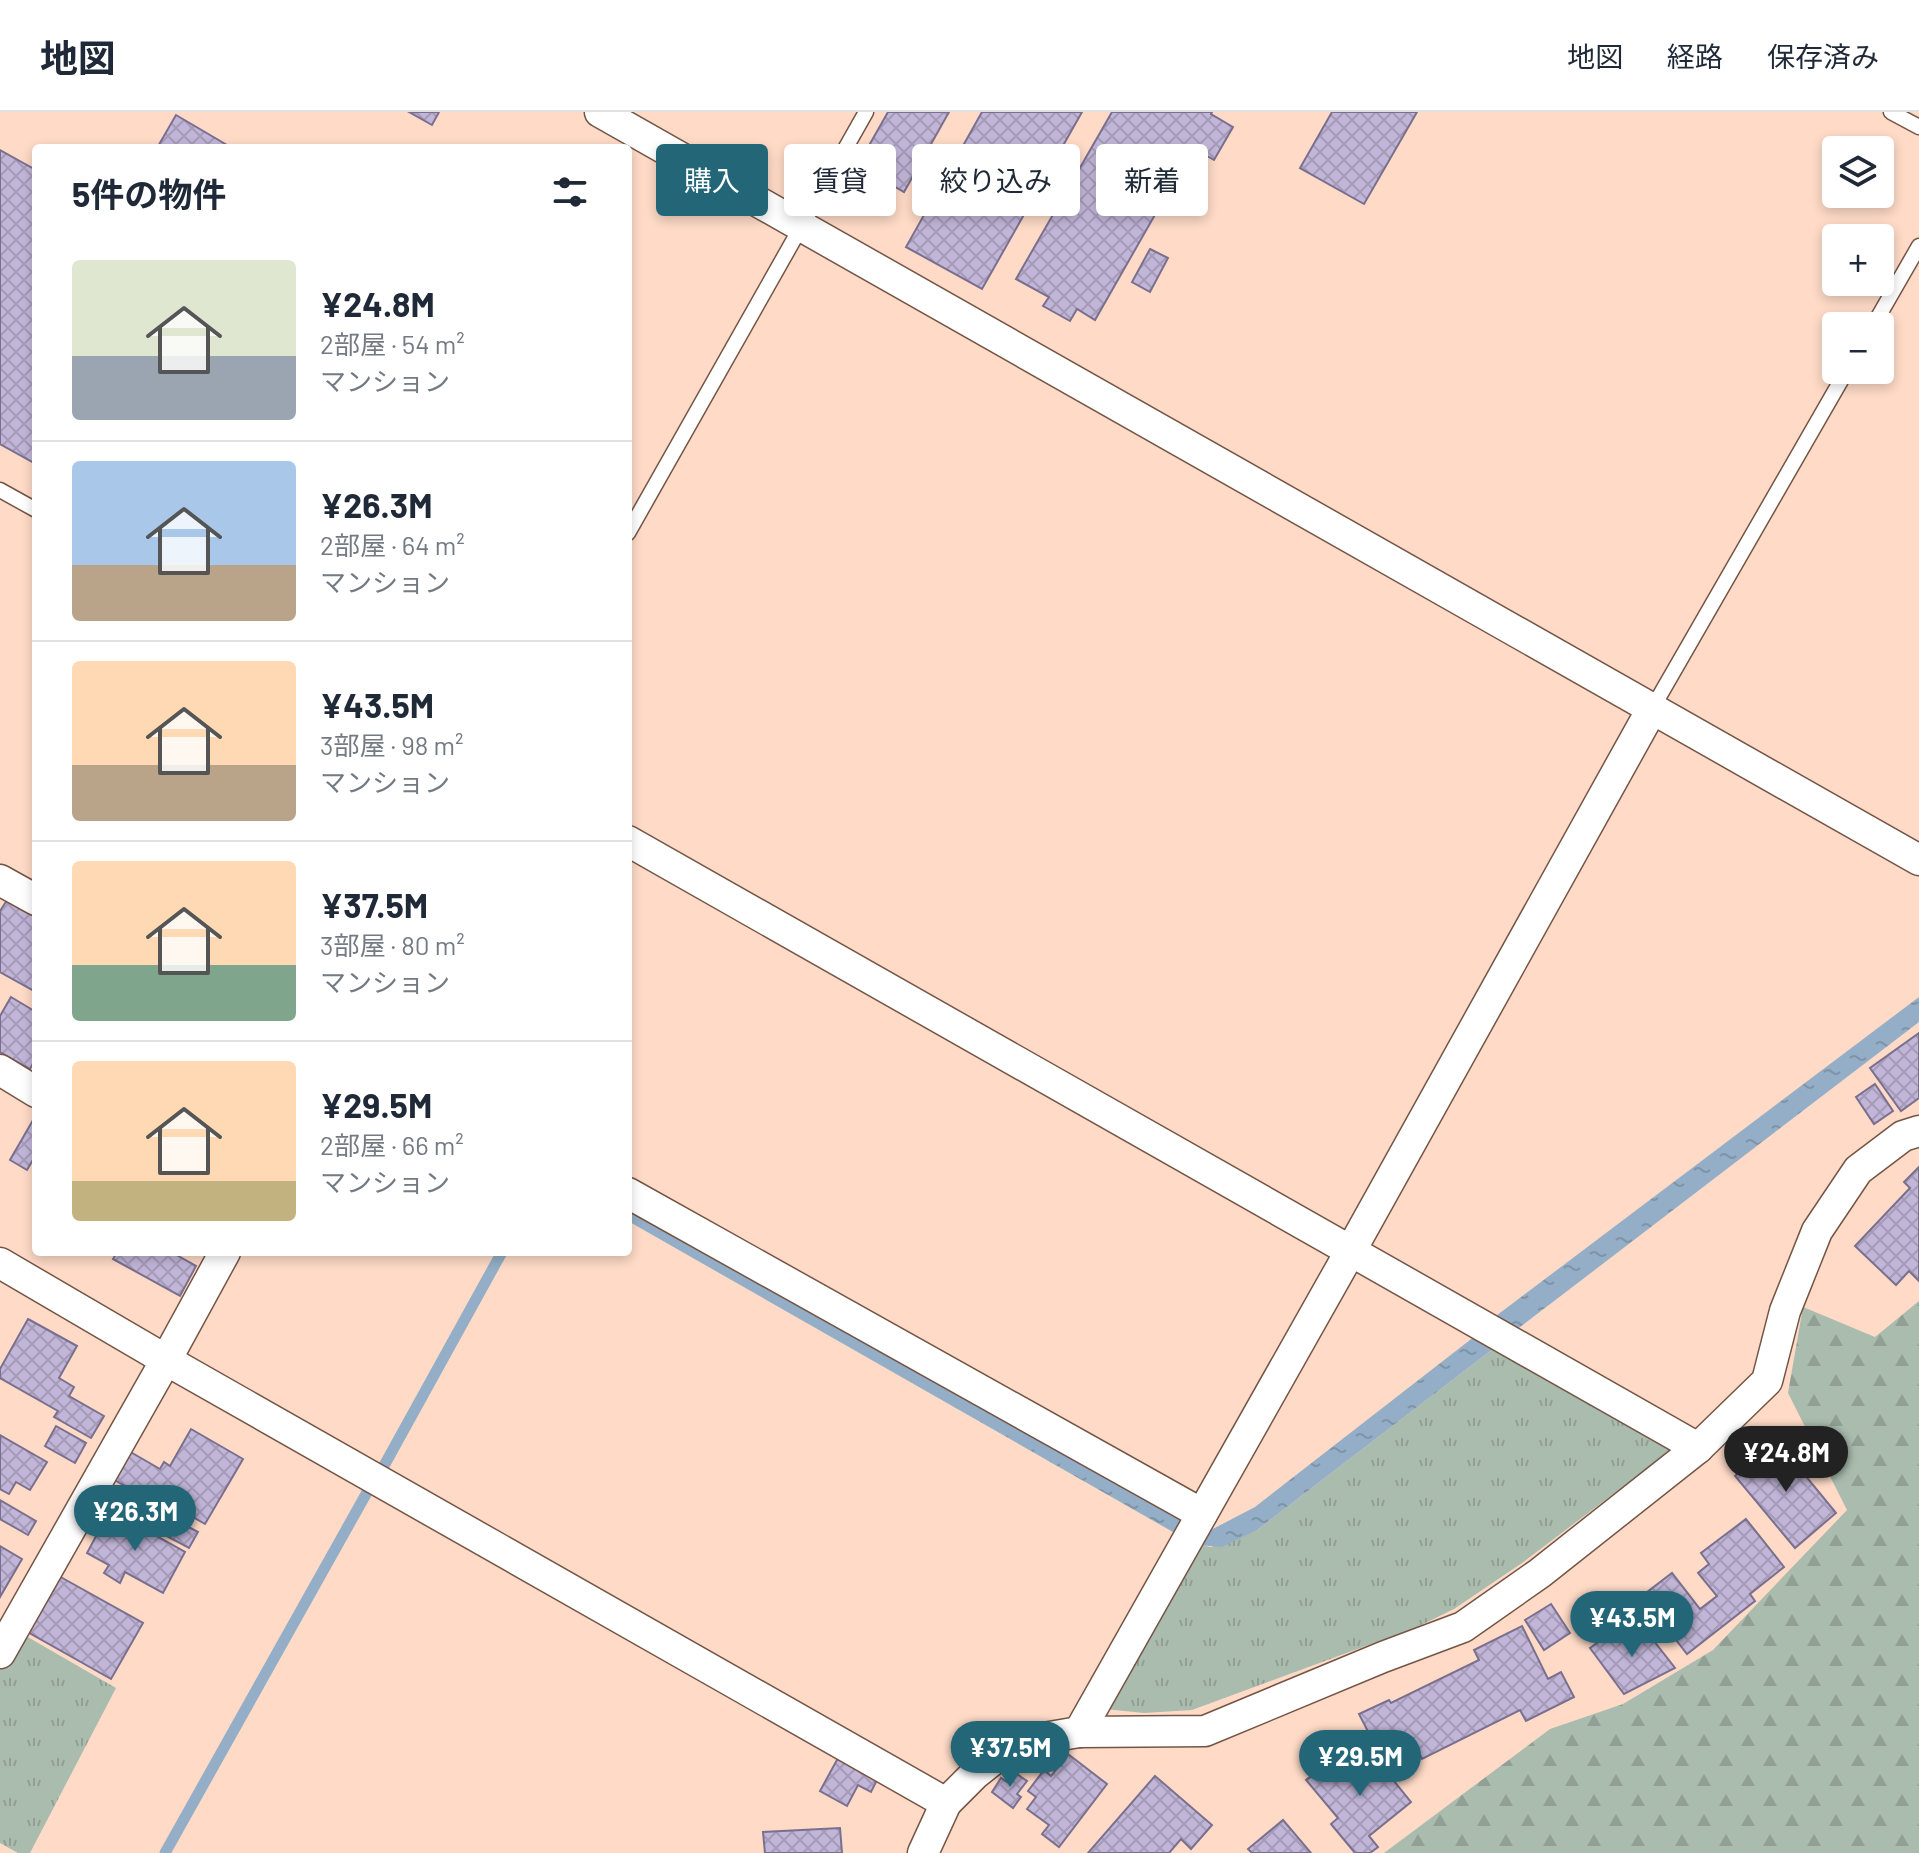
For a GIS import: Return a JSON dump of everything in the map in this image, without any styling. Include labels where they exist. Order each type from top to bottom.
[{"type":"street","points":[[600,112],[1919,860]]},
{"type":"street","points":[[1079,1732],[1652,709]]},
{"type":"street","points":[[632,843],[1698,1448]]},
{"type":"street","points":[[0,881],[32,898]]},
{"type":"street","points":[[0,1070],[32,1090]]},
{"type":"street","points":[[923,1853],[946,1803],[975,1774],[1014,1743],[1079,1732],[1205,1731],[1463,1627],[1540,1573],[1698,1448],[1767,1381],[1785,1311],[1817,1231],[1858,1170],[1903,1136],[1919,1131]]},
{"type":"street","points":[[632,1195],[1202,1514]]},
{"type":"street","points":[[0,1653],[223,1256]]},
{"type":"street","points":[[0,1263],[946,1803]]},
{"type":"lane","points":[[632,526],[866,112]]},
{"type":"lane","points":[[1891,112],[1919,127]]},
{"type":"lane","points":[[1881,312],[1919,246]]},
{"type":"lane","points":[[1652,709],[1839,384]]},
{"type":"lane","points":[[0,490],[32,508]]},
{"type":"green space","points":[[1919,1301],[1919,1853],[1384,1853],[1550,1729],[1623,1704],[1713,1650],[1847,1510],[1788,1393],[1803,1307],[1875,1337]]},
{"type":"green space","points":[[1498,1345],[1646,1426],[1670,1451],[1522,1563],[1454,1609],[1417,1627],[1192,1710],[1144,1713],[1105,1709],[1198,1545],[1211,1547],[1257,1530]]},
{"type":"green space","points":[[19,1632],[116,1688],[30,1853],[18,1853],[0,1843],[0,1670]]},
{"type":"water","points":[[1919,997],[1919,1022],[1511,1334],[1488,1322]]},
{"type":"water","points":[[632,1204],[1190,1520],[1180,1536],[632,1223]]},
{"type":"water","points":[[1479,1333],[1498,1345],[1257,1530],[1222,1547],[1198,1545],[1207,1532],[1255,1507]]},
{"type":"building","points":[[409,112],[439,112],[432,125]]},
{"type":"building","points":[[888,112],[949,112],[931,144],[912,144],[912,178],[904,192],[896,187],[896,144],[870,144]]},
{"type":"building","points":[[982,112],[1082,112],[1064,144],[964,144]]},
{"type":"building","points":[[1112,112],[1212,112],[1233,127],[1214,160],[1208,157],[1208,144],[1096,144],[1096,216],[1154,216],[1095,320],[1077,309],[1070,321],[1043,306],[1049,297],[1016,279],[1052,216],[1080,216],[1080,168]]},
{"type":"building","points":[[1332,112],[1417,112],[1364,204],[1300,168]]},
{"type":"building","points":[[176,115],[225,144],[159,144]]},
{"type":"building","points":[[0,150],[32,168],[32,462],[0,444]]},
{"type":"building","points":[[923,216],[1023,216],[982,289],[906,247]]},
{"type":"building","points":[[1150,249],[1168,258],[1150,292],[1132,282]]},
{"type":"building","points":[[7,900],[32,914],[32,990],[0,972],[0,911]]},
{"type":"building","points":[[11,997],[32,1010],[30,1069],[0,1052],[0,1016]]},
{"type":"building","points":[[1919,1033],[1919,1098],[1901,1111],[1870,1068]]},
{"type":"building","points":[[1875,1084],[1893,1111],[1874,1124],[1856,1097]]},
{"type":"building","points":[[32,1122],[32,1161],[27,1170],[10,1160]]},
{"type":"building","points":[[1919,1167],[1919,1281],[1909,1271],[1896,1285],[1855,1246],[1910,1188],[1904,1182]]},
{"type":"building","points":[[115,1256],[178,1256],[196,1266],[180,1296],[113,1259]]},
{"type":"building","points":[[28,1319],[77,1346],[59,1378],[74,1387],[69,1396],[104,1416],[91,1438],[54,1417],[58,1411],[0,1378],[0,1369]]},
{"type":"building","points":[[56,1426],[86,1443],[75,1463],[45,1446]]},
{"type":"building","points":[[191,1429],[243,1459],[205,1524],[163,1500],[160,1506],[111,1478],[127,1450],[160,1469],[164,1462],[170,1466]]},
{"type":"building","points":[[0,1435],[47,1462],[30,1490],[16,1482],[9,1494],[0,1489]]},
{"type":"building","points":[[1777,1441],[1836,1513],[1795,1548],[1735,1476]]},
{"type":"building","points":[[0,1500],[36,1521],[28,1535],[0,1519]]},
{"type":"building","points":[[155,1509],[198,1532],[189,1548],[146,1525]]},
{"type":"building","points":[[110,1510],[185,1552],[163,1593],[125,1572],[120,1583],[104,1573],[109,1565],[87,1553]]},
{"type":"building","points":[[1746,1519],[1784,1567],[1750,1594],[1755,1601],[1687,1654],[1642,1596],[1672,1573],[1700,1609],[1717,1596],[1698,1573],[1709,1564],[1701,1553]]},
{"type":"building","points":[[0,1546],[22,1559],[0,1597]]},
{"type":"building","points":[[57,1575],[143,1623],[111,1679],[26,1631]]},
{"type":"building","points":[[1551,1604],[1570,1633],[1544,1650],[1525,1620]]},
{"type":"building","points":[[1522,1626],[1548,1679],[1561,1672],[1574,1697],[1526,1721],[1520,1710],[1422,1759],[1411,1737],[1379,1753],[1359,1714],[1389,1700],[1391,1703],[1479,1660],[1474,1650]]},
{"type":"building","points":[[1643,1627],[1675,1668],[1624,1694],[1590,1648],[1615,1630],[1624,1639]]},
{"type":"building","points":[[1364,1744],[1411,1802],[1369,1836],[1378,1847],[1370,1853],[1355,1853],[1331,1824],[1338,1818],[1306,1780],[1319,1770],[1325,1776]]},
{"type":"building","points":[[1068,1754],[1107,1784],[1059,1847],[1042,1834],[1049,1825],[1027,1809],[1036,1797],[1028,1791],[1044,1770],[1051,1776]]},
{"type":"building","points":[[838,1758],[877,1780],[871,1792],[858,1785],[847,1806],[820,1791]]},
{"type":"building","points":[[1014,1772],[1027,1781],[1017,1794],[1021,1797],[1013,1808],[992,1792],[1001,1778],[1007,1782]]},
{"type":"building","points":[[1155,1776],[1212,1825],[1191,1849],[1181,1839],[1169,1853],[1088,1853]]},
{"type":"building","points":[[1283,1820],[1311,1853],[1252,1853],[1248,1849]]},
{"type":"building","points":[[840,1828],[842,1853],[765,1853],[763,1832]]},
{"type":"waterway","points":[[380,1473],[500,1256]]},
{"type":"waterway","points":[[165,1853],[370,1487]]}]
